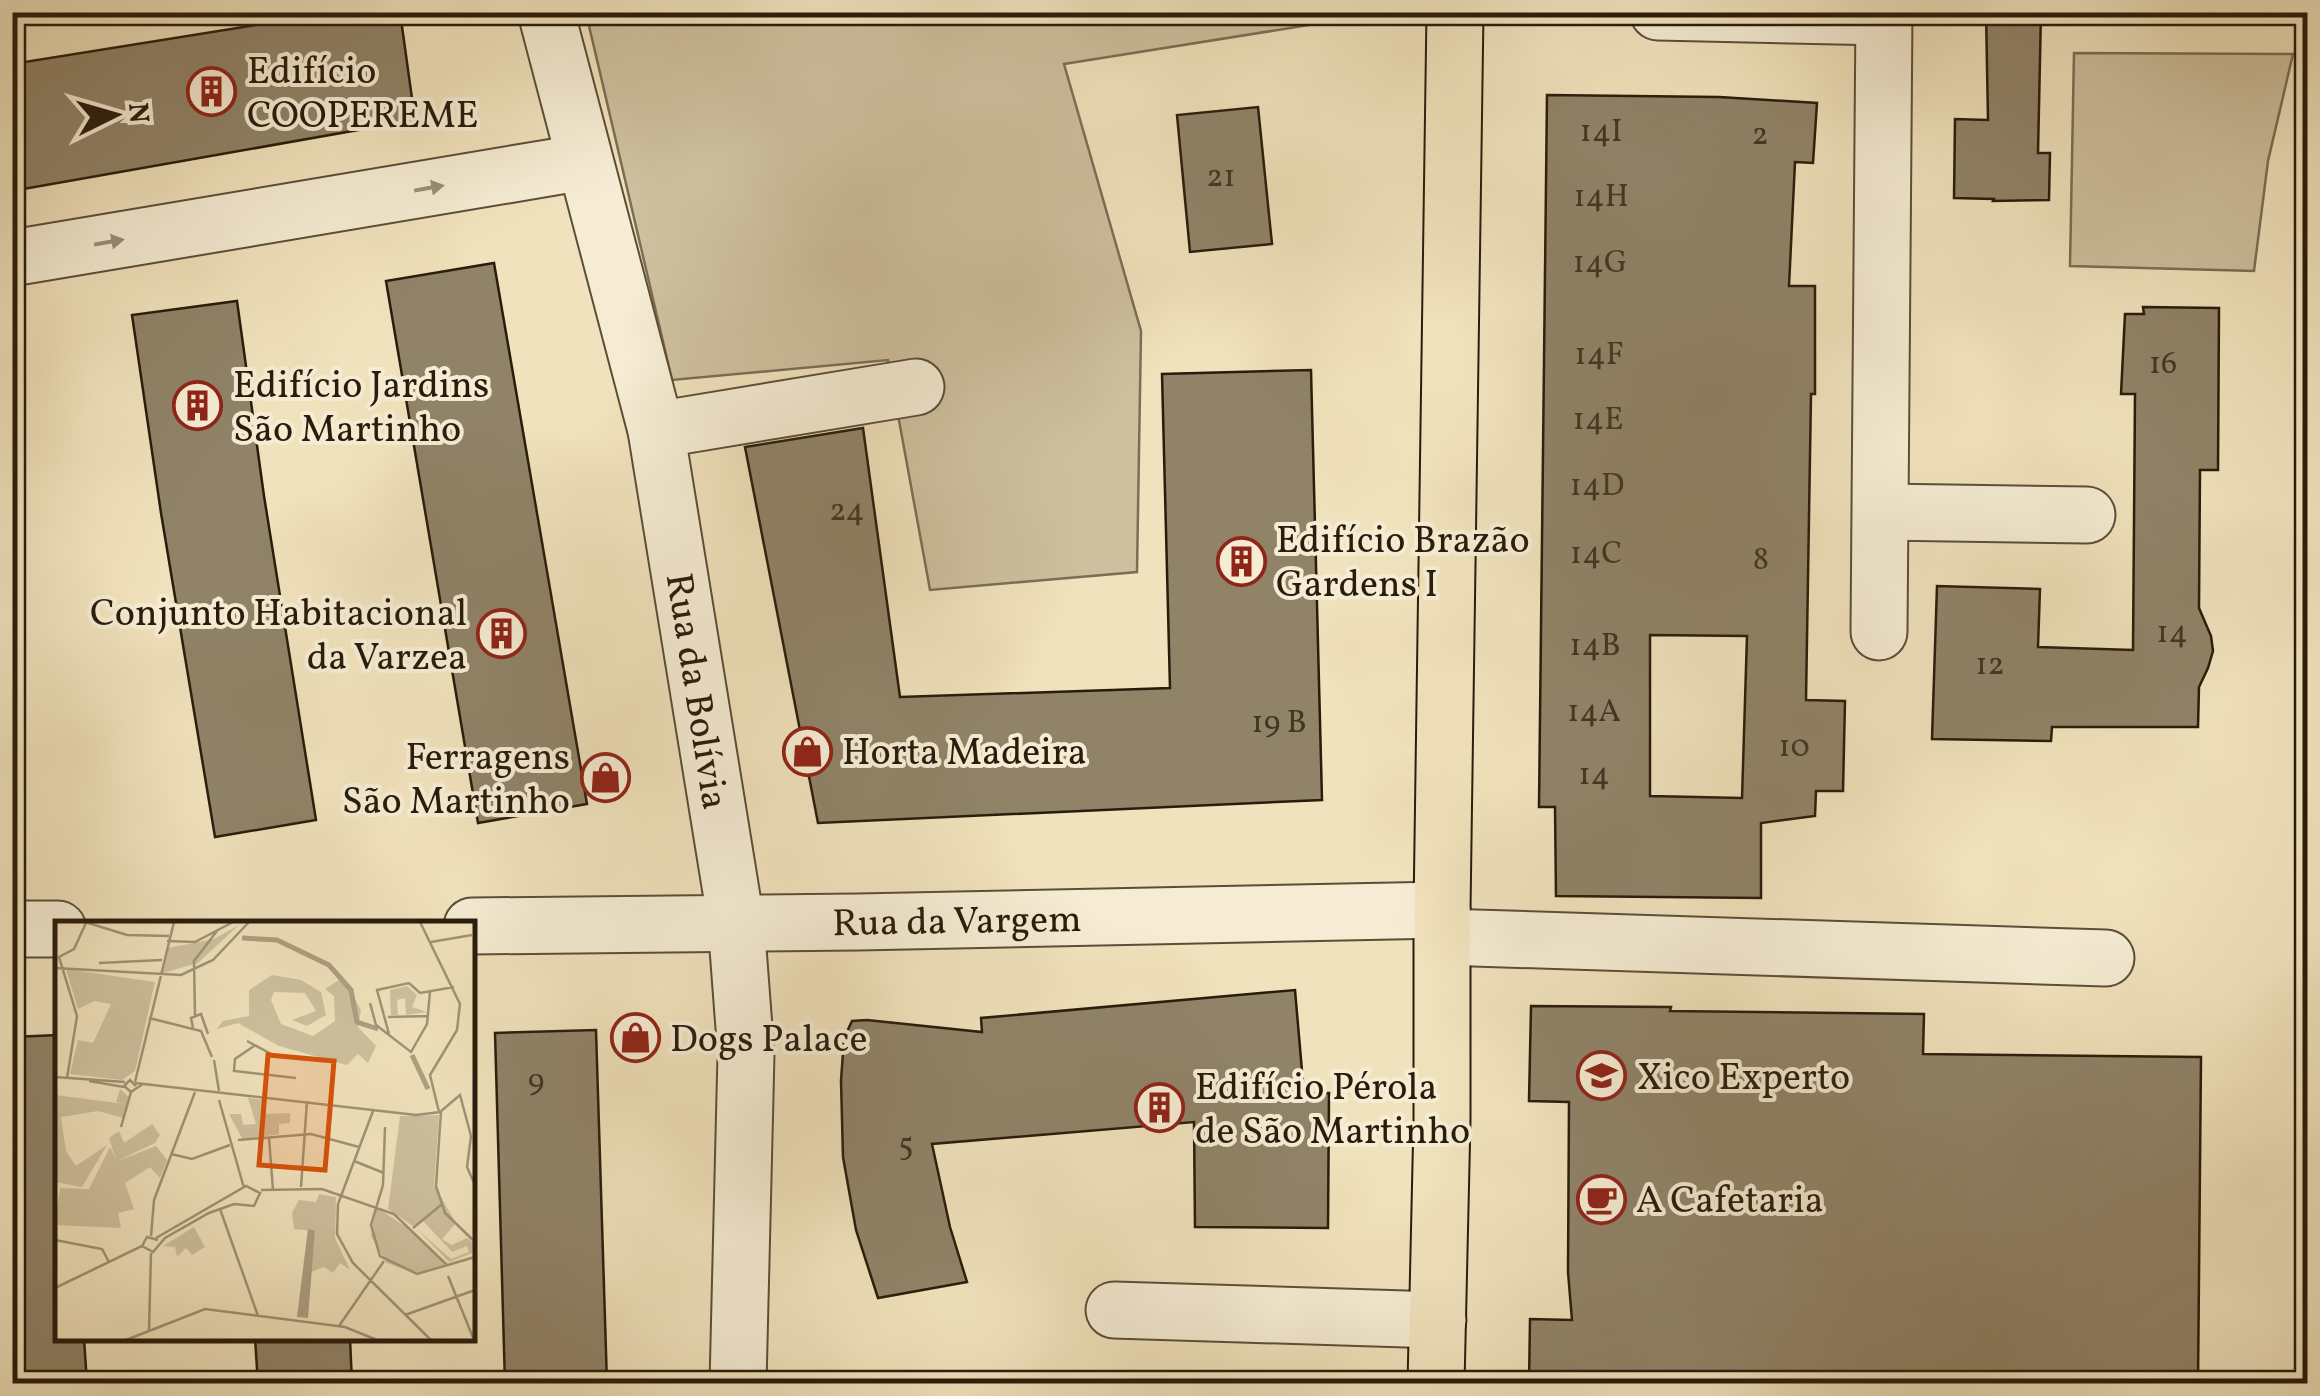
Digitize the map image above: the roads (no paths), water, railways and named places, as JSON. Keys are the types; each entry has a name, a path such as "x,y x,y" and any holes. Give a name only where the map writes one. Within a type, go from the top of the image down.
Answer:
{"main road":[{"path":"1436,1384 1455,12"}],"street":[{"name":"Rua da Bolívia","path":"546,12 656,430 736,922 746,1054 738,1384"},
{"path":"1658,12 1884,15 1878,632"},
{"path":"12,258 584,162"},
{"path":"656,430 916,387"},
{"path":"1881,512 2087,516"},
{"name":"Rua da Vargem","path":"475,926 736,922 1443,924 2106,958"},
{"path":"12,929 55,929"},
{"path":"1114,1310 1438,1320"}],"place":[{"name":"Edifício COOPEREME","path":"212,92"},
{"name":"Edifício Jardins São Martinho","path":"198,406"},
{"name":"Edifício Brazão Gardens I","path":"1241,561"},
{"name":"Conjunto Habitacional da Varzea","path":"502,634"},
{"name":"Horta Madeira","path":"807,751"},
{"name":"Ferragens São Martinho","path":"605,778"},
{"name":"Dogs Palace","path":"635,1038"},
{"name":"Xico Experto","path":"1602,1076"},
{"name":"Edifício Pérola de São Martinho","path":"1160,1108"},
{"name":"A Cafetaria","path":"1601,1199"}]}
